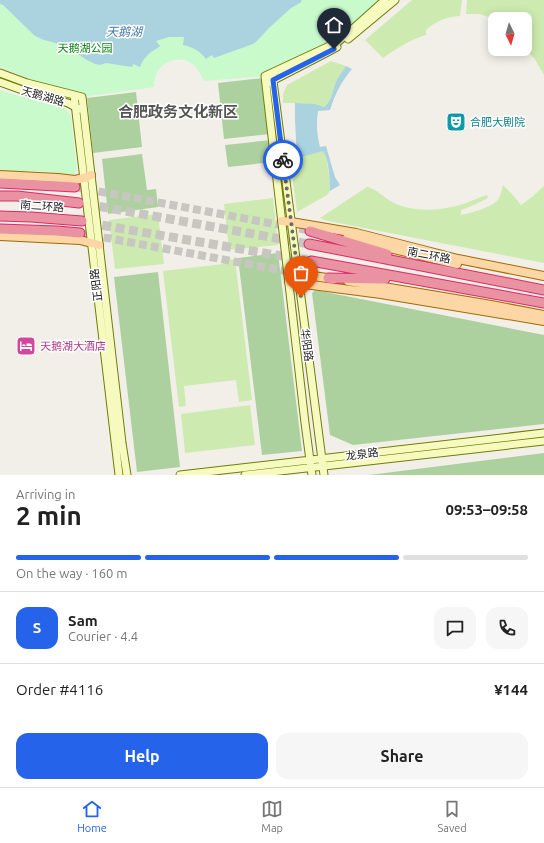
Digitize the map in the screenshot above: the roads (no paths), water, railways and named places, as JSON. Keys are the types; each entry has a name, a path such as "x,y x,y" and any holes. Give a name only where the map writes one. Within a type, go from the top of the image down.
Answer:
{"highway":[{"path":"0,183 71,187 16,196"},
{"name":"南二环路","path":"0,196 16,196 79,203"},
{"name":"南二环路","path":"0,216 82,221"},
{"path":"0,223 57,231"},
{"path":"0,229 80,233"},
{"path":"308,230 436,269"},
{"name":"南二环路","path":"309,244 544,290"},
{"path":"311,261 544,304"},
{"path":"328,278 413,280"}],"main road":[{"path":"0,175 75,180 87,177"},
{"path":"282,221 356,233 458,259 544,276"},
{"path":"308,230 450,263 544,280"},
{"path":"0,236 80,240 95,244"},
{"path":"313,276 544,315"},
{"path":"289,282 381,294 544,321"}],"street":[{"path":"270,76 338,42 385,0"},
{"path":"270,76 326,53 342,44 395,0"},
{"name":"天鹅湖路","path":"0,73 27,83 78,96"},
{"name":"华阳路","path":"270,76 266,84 312,471"},
{"name":"华阳路","path":"270,76 291,222 324,475"},
{"name":"天鹅湖路","path":"0,82 25,91 68,103 84,113"},
{"name":"正阳路","path":"78,96 76,107 87,177 95,244 119,475"},
{"name":"正阳路","path":"78,96 84,113 87,177"},
{"name":"正阳路","path":"95,244 127,475"},
{"name":"龙泉路","path":"245,475 312,471 322,462 544,433"},
{"name":"龙泉路","path":"180,475 310,460 322,462 544,441"}],"water":[{"name":"天鹅湖","path":"0,0 302,0 300,3 291,8 253,44 214,58 212,55 206,59 196,50 183,45 184,37 169,37 156,41 160,46 147,55 140,67 133,64 132,67 106,63 100,65 95,64 63,45 35,36 3,5 0,4"},
{"path":"346,66 352,69 339,88 330,110 318,111 317,116 317,129 320,147 326,146 335,177 340,185 330,191 328,165 323,151 297,158 295,103 315,104 324,107 329,101 335,83"}],"tunnel":[{"path":"75,187 307,230"},
{"path":"86,204 309,244"},
{"path":"89,223 311,261"},
{"path":"80,233 313,276"}],"place":[{"name":"合肥大剧院","path":"456,122"},
{"name":"天鹅湖大酒店","path":"26,346"}],"district":[{"name":"合肥政务文化新区","path":"178,112"}],"park label":[{"name":"天鹅湖公园","path":"85,48"}]}
